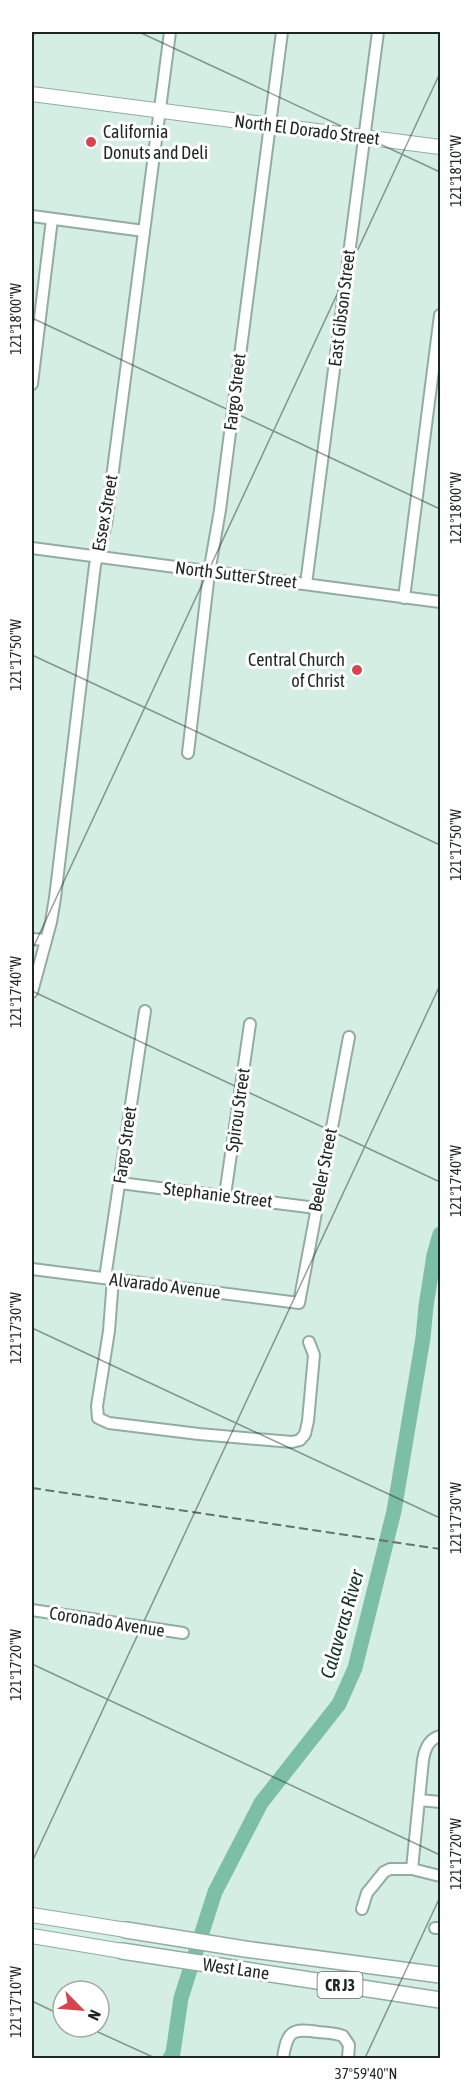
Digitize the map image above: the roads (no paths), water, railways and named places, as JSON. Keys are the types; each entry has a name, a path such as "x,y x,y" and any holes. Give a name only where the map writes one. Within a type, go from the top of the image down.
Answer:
{"main road":[{"name":"North El Dorado Street","path":"32,94 441,147"},
{"name":"West Lane","path":"32,1915 245,1949 441,1975"},
{"path":"32,1922 50,1918"},
{"name":"West Lane","path":"32,1936 122,1952 441,2000"}],"street":[{"name":"Essex Street","path":"32,992 55,898 97,557 106,524 170,32"},
{"name":"Fargo Street","path":"188,753 209,573 282,32"},
{"name":"East Gibson Street","path":"306,584 378,32"},
{"path":"32,216 144,231"},
{"path":"32,384 52,219"},
{"path":"404,597 441,315"},
{"name":"North Sutter Street","path":"32,549 441,602"},
{"path":"32,939 46,940"},
{"name":"Fargo Street","path":"145,1011 109,1278 109,1331 97,1406 98,1418 108,1423 200,1434 292,1442 300,1440 305,1434 308,1421 314,1355 309,1342"},
{"name":"Spirou Street","path":"225,1195 250,1024"},
{"name":"Beeler Street","path":"299,1303 349,1037"},
{"name":"Stephanie Street","path":"120,1183 316,1208"},
{"name":"Alvarado Avenue","path":"32,1269 299,1303"},
{"name":"Coronado Avenue","path":"32,1610 183,1634"},
{"path":"412,1869 425,1749 436,1738"},
{"path":"419,1800 441,1802"},
{"path":"362,1909 367,1893 384,1872 390,1869 412,1869 441,1876"},
{"path":"283,2058 288,2037 301,2029 343,2036 349,2045 348,2058"}],"waterway":[{"name":"Calaveras River","path":"170,2058 173,2053 181,1998 215,1892 261,1803 339,1704 355,1668 394,1511 423,1338 434,1255 440,1234"}],"railway":[{"path":"32,1488 440,1549"}],"place":[{"name":"California Donuts and Deli","path":"91,142"},
{"name":"Central Church of Christ","path":"357,670"}]}
